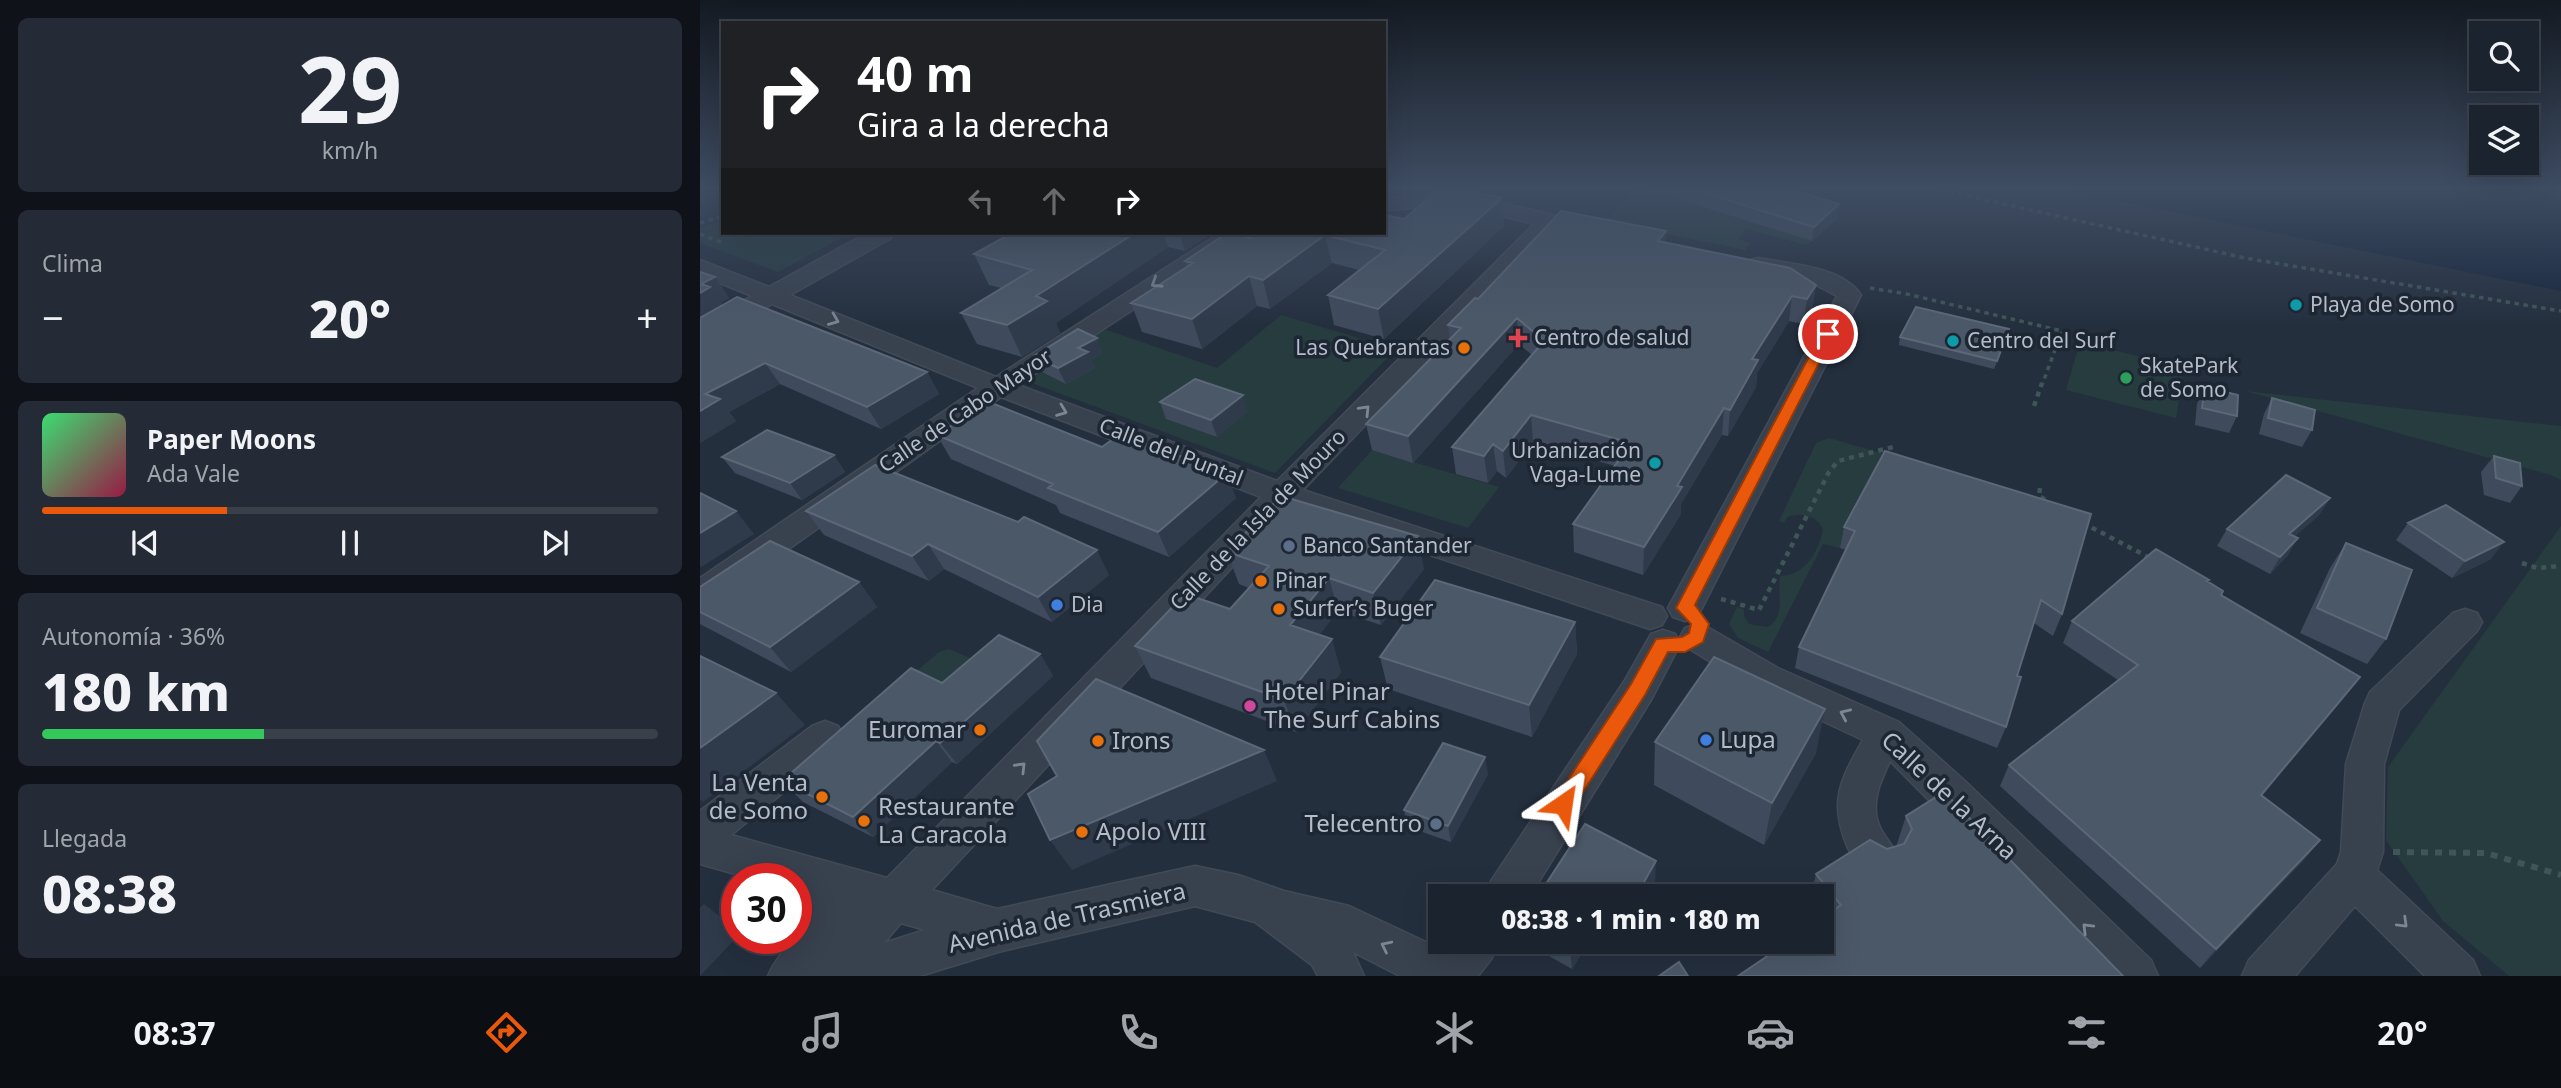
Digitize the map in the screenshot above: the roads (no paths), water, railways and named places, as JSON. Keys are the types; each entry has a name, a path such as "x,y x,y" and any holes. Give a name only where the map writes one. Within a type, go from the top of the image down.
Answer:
{"street":[{"name":"Calle de la Isla de Mouro","path":"821,976 1282,494 1537,234"},
{"path":"700,335 879,235"},
{"name":"Calle de Cabo Mayor","path":"700,595 998,387 1231,235"},
{"path":"1514,884 1638,690 1849,295 1845,289 1807,275 1738,261"},
{"name":"Calle del Puntal","path":"700,267 998,387 1282,494 1678,619"},
{"name":"Calle de la Arna","path":"1678,619 1765,678 1886,733 1952,794 2136,976"},
{"path":"2265,976 2358,864 2365,765 2383,703 2465,622"},
{"path":"1878,858 1867,844 1856,814 1856,793 1886,733"},
{"path":"700,835 825,737"},
{"path":"700,845 998,930"},
{"path":"940,851 936,882 945,915"},
{"path":"2358,864 2456,976"},
{"path":"791,976 811,957 832,923 836,885"},
{"name":"Avenida de Trasmiera","path":"848,976 998,930 1195,886 1238,895 1269,906 1328,949 1341,976"},
{"path":"1269,906 1349,928 1449,976 1466,954"}],"water":[{"path":"2278,234 2561,234 2561,291"}],"place":[{"name":"Playa de Somo","path":"2296,305"},
{"name":"Centro de salud","path":"1518,338"},
{"name":"Centro del Surf","path":"1953,341"},
{"name":"Las Quebrantas","path":"1464,348"},
{"name":"SkatePark de Somo","path":"2126,378"},
{"name":"Urbanización Vaga-Lume","path":"1655,463"},
{"name":"Banco Santander","path":"1289,546"},
{"name":"Pinar","path":"1261,581"},
{"name":"Dia","path":"1057,605"},
{"name":"Surfer’s Buger","path":"1279,609"},
{"name":"Hotel Pinar The Surf Cabins","path":"1250,706"},
{"name":"Euromar","path":"980,730"},
{"name":"Lupa","path":"1706,740"},
{"name":"Irons","path":"1098,741"},
{"name":"La Venta de Somo","path":"822,797"},
{"name":"Restaurante La Caracola","path":"864,821"},
{"name":"Telecentro","path":"1436,824"},
{"name":"Apolo VIII","path":"1082,832"}]}
